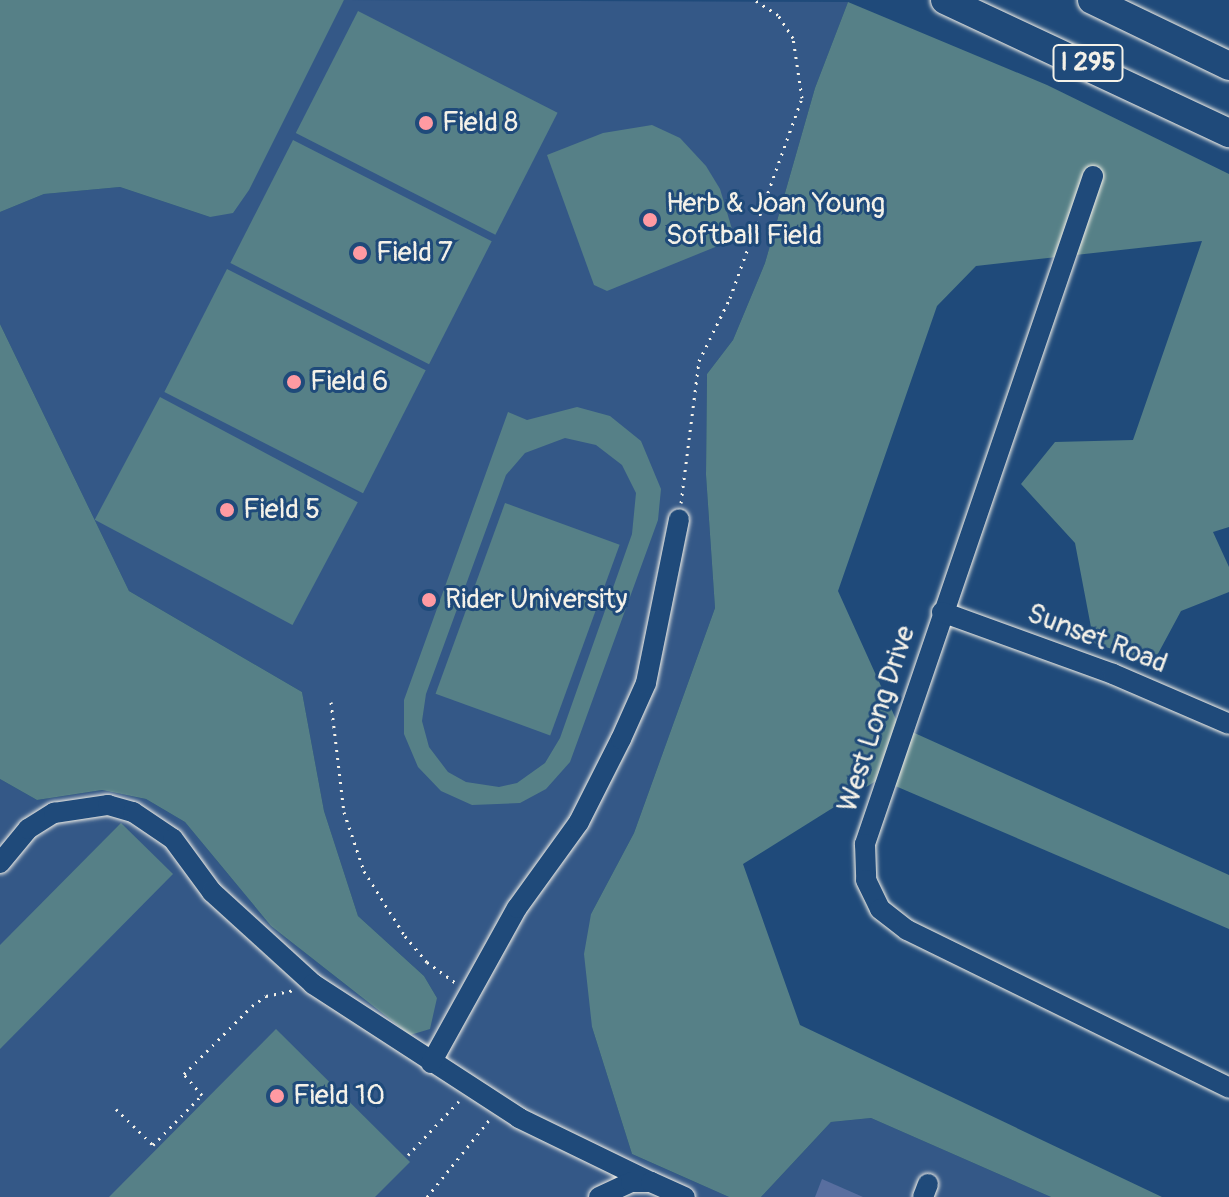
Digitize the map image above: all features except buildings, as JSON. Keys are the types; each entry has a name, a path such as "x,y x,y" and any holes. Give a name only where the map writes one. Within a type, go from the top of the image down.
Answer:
{"highway":[{"name":"I 295","path":"945,0 1229,133"},
{"name":"I 295","path":"1092,0 1229,66"}],"street":[{"name":"West Long Drive","path":"1093,176 865,844 872,895 907,930 1229,1088"},
{"path":"431,1063 517,908 579,822 621,739 646,683 679,519"},
{"name":"Sunset Road","path":"942,612 1113,674 1229,724"},
{"path":"0,863 28,829 54,813 108,805 133,812 173,839 212,892 271,952 431,1063 499,1106 576,1150 685,1197"},
{"path":"599,1197 618,1184 651,1182"}],"path":[{"path":"679,519 699,361 730,298 802,98 793,38 778,15 755,0"},
{"path":"331,702 344,812 364,871 382,906 427,962 470,994"},
{"path":"116,1109 153,1145 202,1095 184,1074 266,996 301,990"},
{"path":"408,1155 465,1095"},
{"path":"427,1197 499,1106"}],"shaded area":[{"name":"Rider University","path":"344,0 848,2 815,88 765,263 733,340 707,374 706,475 715,608 634,833 591,914 592,1027 632,1154 729,1197 0,1197 0,779 37,800 102,790 146,799 185,822 271,926 410,1035 437,998 424,976 358,916 324,811 302,692 129,591 0,324 0,212 44,194 120,187 210,217"},
{"path":"871,1118 1051,1197 761,1197 831,1122"}],"green space":[{"path":"0,0 344,0 249,190 233,213 210,217 120,187 44,194 0,212"},
{"path":"848,2 1047,85 1229,174 1229,527 1213,532 1229,567 1229,592 1181,611 1153,663 1094,643 1075,543 1021,484 1055,442 1133,440 1202,241 976,266 937,306 838,591 899,726 1229,875 1229,929 879,779 743,864 800,1025 1162,1197 1051,1197 871,1118 831,1122 761,1197 729,1197 632,1154 592,1027 584,954 591,914 634,833 715,608 706,475 707,374 733,340 765,263 815,88"},
{"name":"Field 8","path":"358,11 558,113 495,235 296,133"},
{"name":"Herb & Joan Young Softball Field","path":"652,125 680,138 706,166 720,189 735,239 607,291 594,285 547,155 603,133"},
{"name":"Field 7","path":"293,140 492,241 429,364 230,263"},
{"name":"Field 6","path":"227,269 426,370 363,493 164,392"},
{"path":"0,324 129,591 302,692 324,811 358,916 424,976 437,998 430,1029 410,1035 271,926 185,822 146,799 102,790 37,800 0,779"},
{"name":"Field 5","path":"160,397 358,502 293,625 95,520"},
{"path":"577,407 610,416 641,441 661,489 658,520 570,762 546,789 520,803 472,805 441,791 418,767 404,734 404,700 508,412 527,420","holes":["565,438 596,445 622,465 636,493 632,534 560,738 545,763 517,783 499,787 466,782 448,772 429,747 422,721 426,694 506,475 525,453"]},
{"path":"505,503 620,545 550,735 436,694"},
{"path":"121,823 173,874 0,1049 0,945"},
{"name":"Field 10","path":"276,1029 410,1162 375,1197 109,1197"}],"place":[{"name":"Field 8","path":"426,123"},
{"name":"Herb & Joan Young Softball Field","path":"650,220"},
{"name":"Field 7","path":"360,253"},
{"name":"Field 6","path":"294,382"},
{"name":"Field 5","path":"227,510"},
{"name":"Rider University","path":"429,600"},
{"name":"Field 10","path":"277,1096"}]}
